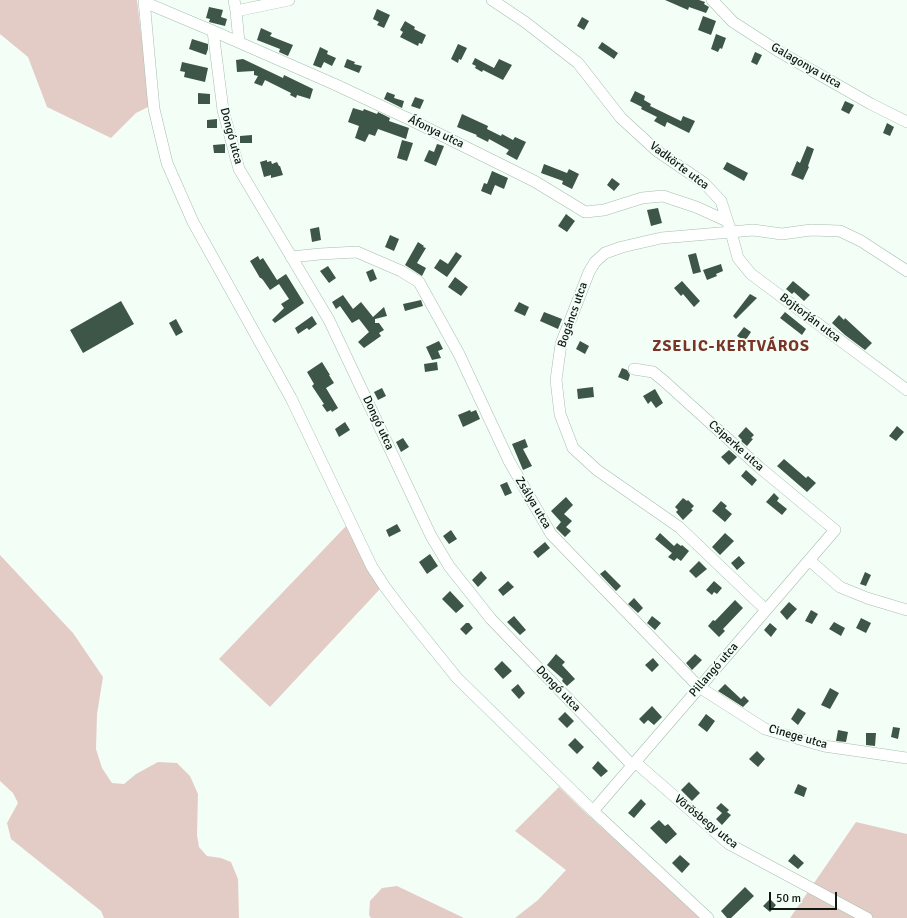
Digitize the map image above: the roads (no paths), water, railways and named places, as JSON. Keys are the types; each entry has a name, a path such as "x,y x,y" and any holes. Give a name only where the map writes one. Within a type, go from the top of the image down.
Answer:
{"street":[{"path":"239,42 235,5 289,0"},
{"name":"Vadkörte utca","path":"492,0 525,22 578,63 621,118 657,151 704,183 721,201 731,232"},
{"name":"Galagonya utca","path":"712,0 733,22 778,51 871,104 907,122"},
{"path":"144,1 154,109 167,163 193,222 292,398 372,567 403,611 457,678 593,811 708,918"},
{"name":"Áfonya utca","path":"144,1 334,84 476,151 534,181 585,212 604,210 642,198 663,196 696,207 727,221"},
{"name":"Dongó utca","path":"214,31 223,110 239,169 290,257 329,320 431,536 450,566 491,619 634,764"},
{"path":"731,232 754,230 782,234 811,230 840,232 861,241 907,271"},
{"name":"Bojtorján utca","path":"731,232 738,258 751,274 907,390"},
{"name":"Bogáncs utca","path":"731,232 653,240 622,247 605,253 595,262 588,272 561,344 556,380 560,414 573,448 597,470 679,527 766,610"},
{"name":"Zsálya utca","path":"290,257 357,252 400,271 419,282 459,354 509,462 551,534 699,688"},
{"name":"Csiperke utca","path":"634,369 654,372 664,380 759,467 835,530"},
{"name":"Pillangó utca","path":"593,811 835,530"},
{"path":"809,560 840,587 868,598 907,610"},
{"name":"Cinege utca","path":"699,688 765,729 824,746 907,758"},
{"name":"Vörösbegy utca","path":"634,764 729,844 867,918"}],"district":[{"name":"ZSELIC-KERTVÁROS","path":"731,347"}]}
